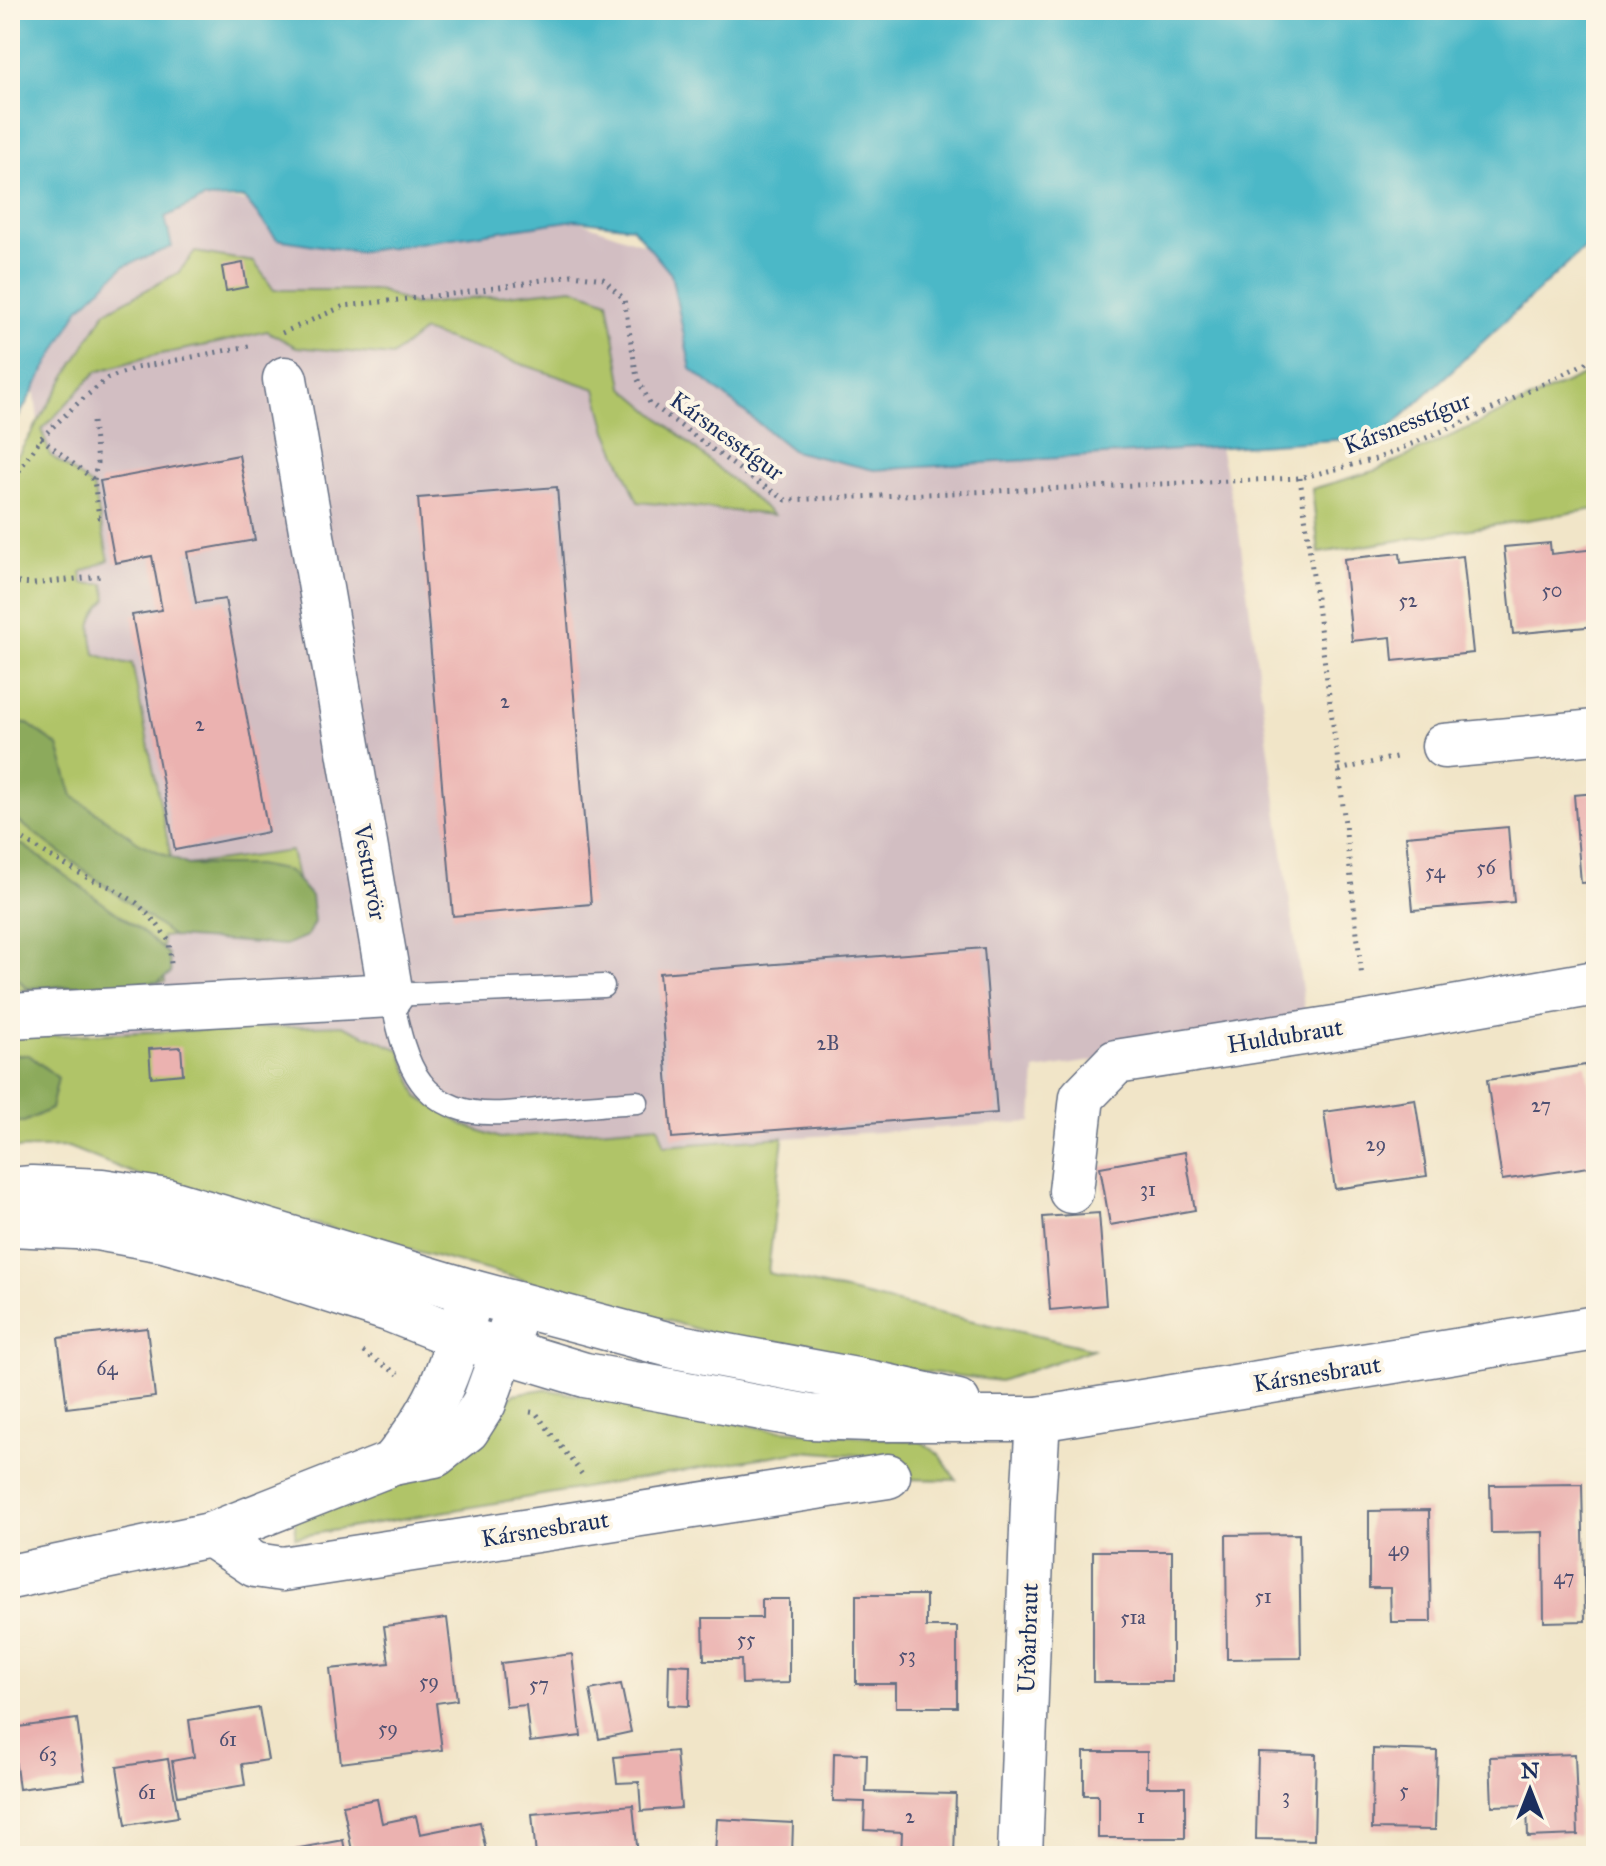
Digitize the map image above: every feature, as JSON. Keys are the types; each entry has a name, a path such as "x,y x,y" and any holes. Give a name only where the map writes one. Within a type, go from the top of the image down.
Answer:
{"street":[{"name":"Vesturvör","path":"285,379 391,995"},
{"path":"1444,746 1596,732"},
{"name":"Huldubraut","path":"1071,1191 1082,1097 1116,1062 1596,983"},
{"path":"12,1015 391,995"},
{"path":"10,1190 102,1191 167,1201 472,1292 438,1394 393,1463"},
{"path":"10,1224 97,1228 164,1240 388,1309 459,1337"},
{"name":"Kársnesbraut","path":"472,1292 674,1346 872,1383 1038,1419"},
{"path":"10,1577 210,1535 393,1463 435,1455 467,1430 484,1403 519,1304"},
{"name":"Kársnesbraut","path":"459,1337 585,1375 810,1417 1038,1419 1596,1328"},
{"name":"Urðarbraut","path":"1020,1856 1038,1419"},
{"name":"Kársnesbraut","path":"210,1535 255,1565 282,1569 888,1476"}],"lane":[{"path":"603,986 391,995 398,1028 420,1081 436,1097 455,1107 500,1113 637,1102"}],"path":[{"name":"Kársnesstígur","path":"280,334 344,306 470,292 572,275 603,279 624,299 637,378 650,403 751,478 786,500 1300,478 1376,459 1478,416 1596,358"},
{"path":"10,484 41,438 108,378 136,368 254,345 267,339"},
{"path":"93,422 97,463 94,480 99,517 106,517"},
{"path":"41,438 94,480"},
{"path":"1300,478 1339,770 1367,1023"},
{"path":"10,582 33,584 101,576"},
{"path":"1339,770 1444,746"},
{"path":"10,832 137,903 157,924 169,941 175,1008"},
{"path":"352,1345 405,1378 438,1394"},
{"path":"484,1403 536,1413 596,1492 600,1521"}],"shaded area":[{"path":"203,199 575,220 1220,447 1239,532 1307,1027 1035,1070 1032,1122 665,1146 658,1125 500,1138 464,1125 418,1096 400,1050 118,1083 34,388 79,309 124,266 165,217"}],"green space":[{"path":"195,252 254,262 274,290 379,290 414,305 573,288 608,301 623,387 773,515 638,502 607,431 596,389 423,331 392,356 296,347 267,331 151,356 96,372 42,430 50,455 93,487 109,560 81,572 83,584 104,584 107,599 93,618 95,654 125,664 132,663 173,867 291,851 307,922 162,937 165,982 10,991 10,468 105,312 178,273"},
{"path":"1596,369 1596,509 1319,553 1312,489 1377,470"},
{"path":"10,723 28,724 58,746 73,796 141,844 188,865 257,865 289,871 311,896 314,922 307,936 285,945 174,937 10,815"},
{"path":"10,844 23,845 143,932 168,954 171,973 158,982 26,988 10,970"},
{"path":"342,1025 400,1050 418,1097 464,1125 500,1138 658,1125 665,1146 783,1137 768,1273 1093,1349 1000,1381 782,1354 583,1296 148,1179 68,1147 10,1149 10,1037"},
{"path":"10,1055 29,1055 58,1078 51,1109 24,1122 10,1122"},
{"path":"544,1389 768,1429 920,1441 939,1454 956,1480 902,1479 870,1456 801,1451 295,1537 295,1518 467,1444 514,1394"}],"water":[{"path":"10,10 1596,10 1596,237 1380,437 874,470 793,451 691,369 671,274 632,227 575,220 358,252 277,239 244,198 203,199 165,217 172,247 124,266 79,309 10,432"}],"building":[{"path":"243,263 247,287 226,291 222,267"},
{"path":"239,455 255,540 187,552 196,603 225,599 268,832 175,850 132,615 162,610 152,556 115,563 100,481"},
{"path":"557,487 591,904 453,916 418,498"},
{"path":"1550,543 1551,554 1596,549 1596,626 1513,634 1504,547"},
{"path":"1400,553 1401,563 1463,556 1473,653 1393,661 1391,637 1352,641 1344,559"},
{"path":"1596,793 1596,882 1581,883 1574,795"},
{"path":"1508,827 1514,902 1413,910 1406,836"},
{"path":"984,948 997,1113 672,1138 659,973"},
{"path":"181,1047 183,1074 151,1077 149,1049"},
{"path":"1586,1065 1596,1131 1596,1166 1502,1180 1487,1080"},
{"path":"1415,1099 1427,1176 1335,1189 1324,1112"},
{"path":"1185,1152 1195,1210 1110,1225 1100,1167"},
{"path":"1099,1213 1106,1305 1050,1310 1043,1217"},
{"path":"147,1328 155,1397 67,1408 58,1338"},
{"path":"1582,1484 1585,1621 1544,1622 1543,1532 1491,1533 1490,1485"},
{"path":"1429,1510 1431,1622 1391,1622 1390,1588 1369,1588 1369,1511"},
{"path":"1299,1534 1301,1658 1227,1659 1226,1535"},
{"path":"1093,1551 1172,1551 1172,1682 1093,1682"},
{"path":"856,1595 926,1595 926,1627 957,1627 957,1707 896,1707 896,1684 856,1684"},
{"path":"762,1599 789,1599 789,1683 742,1684 741,1660 704,1660 703,1618 762,1618"},
{"path":"447,1618 457,1700 436,1703 442,1750 341,1763 330,1669 389,1663 384,1626"},
{"path":"572,1654 581,1736 530,1742 526,1705 506,1707 501,1663"},
{"path":"669,1664 690,1665 689,1706 668,1705"},
{"path":"621,1684 631,1732 599,1739 590,1690"},
{"path":"259,1708 268,1760 242,1764 245,1785 178,1796 172,1761 194,1757 189,1720"},
{"path":"77,1719 85,1780 19,1789 11,1728"},
{"path":"1373,1749 1437,1751 1435,1830 1372,1829"},
{"path":"676,1751 681,1808 641,1811 639,1782 617,1783 614,1757"},
{"path":"1084,1752 1147,1752 1147,1787 1185,1787 1185,1838 1098,1838 1098,1795 1084,1795"},
{"path":"1258,1752 1316,1754 1314,1840 1256,1839"},
{"path":"834,1753 867,1754 866,1792 956,1794 954,1856 901,1856 902,1832 864,1830 865,1802 833,1801"},
{"path":"1575,1754 1578,1835 1528,1837 1527,1805 1492,1806 1490,1757"},
{"path":"168,1759 178,1817 126,1825 117,1767"},
{"path":"377,1799 382,1823 416,1816 420,1834 480,1822 487,1856 353,1856 343,1805"},
{"path":"633,1805 638,1856 536,1856 532,1814"},
{"path":"717,1819 793,1823 792,1856 715,1856"},
{"path":"343,1840 346,1856 267,1856 267,1854"}]}
